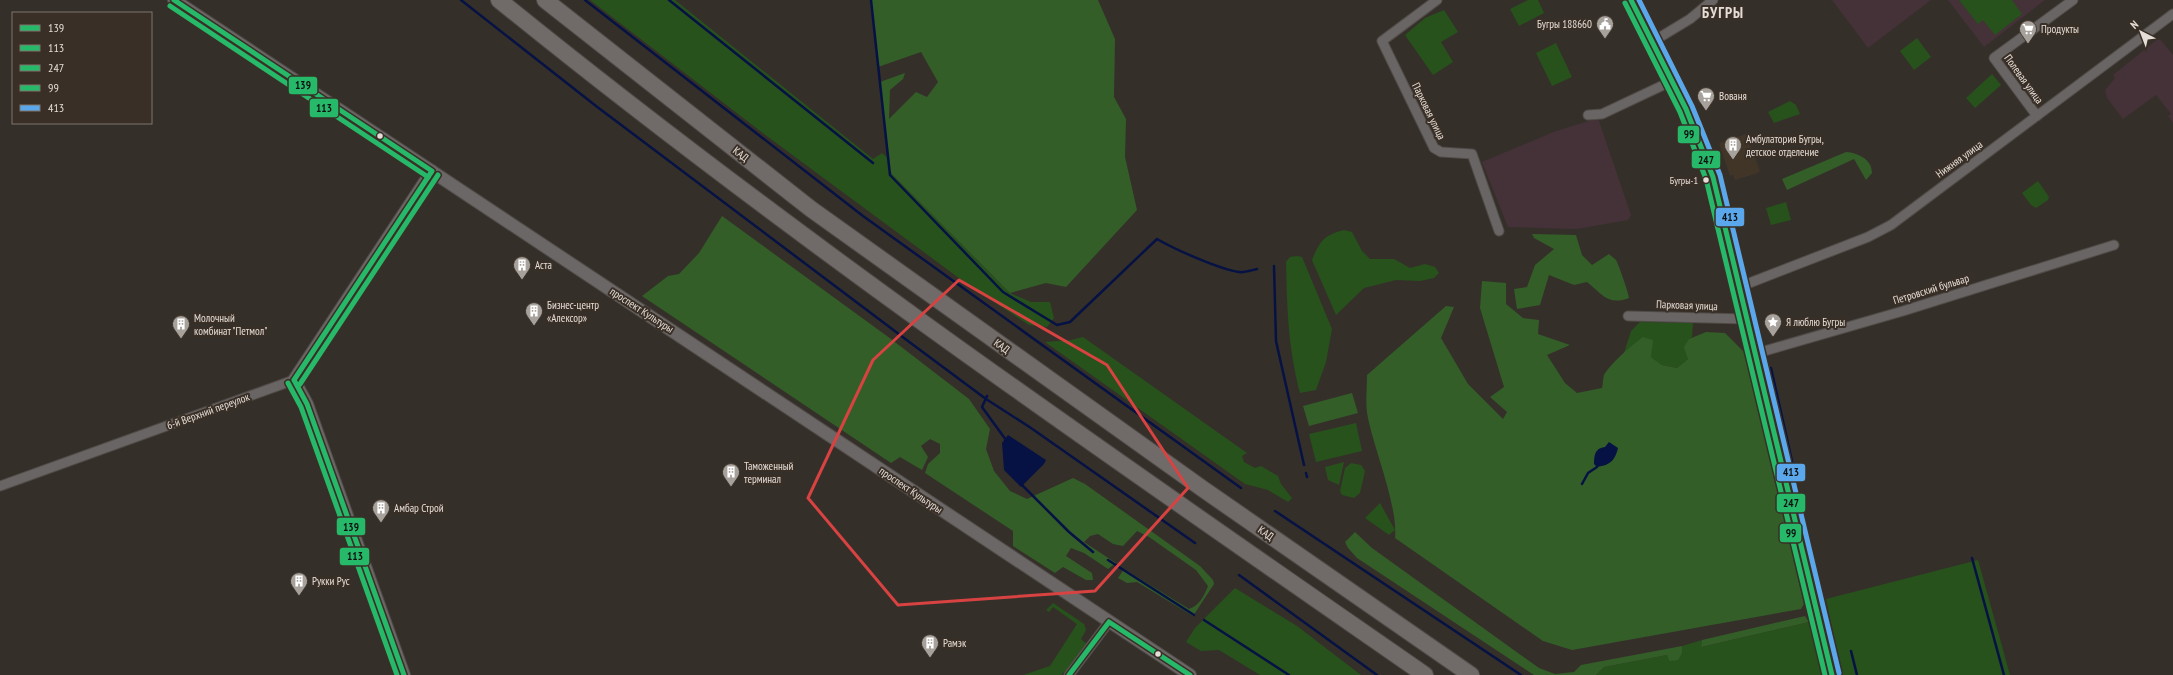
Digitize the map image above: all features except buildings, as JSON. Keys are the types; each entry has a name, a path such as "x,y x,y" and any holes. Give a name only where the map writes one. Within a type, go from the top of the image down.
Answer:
{"highway":[{"path":"499,0 558,48 870,285 1425,675"},
{"name":"КАД","path":"545,0 811,209 1203,489 1471,675"}],"street":[{"name":"проспект Культуры","path":"174,0 1190,675"},
{"name":"Парковая улица","path":"1437,0 1382,41 1434,148 1441,152 1472,154 1499,231"},
{"path":"1631,0 1672,82 1708,164 1832,675"},
{"path":"1652,42 1690,19 1713,0"},
{"name":"Полевая улица","path":"2036,116 2018,88 1994,58 2073,0"},
{"name":"Нижняя улица","path":"1738,287 1868,237 1891,225 2173,14"},
{"path":"1588,115 1602,114 1672,82"},
{"path":"404,675 307,404 294,380 432,171"},
{"name":"Петровский бульвар","path":"1754,354 1903,311 2114,245"},
{"name":"Парковая улица","path":"1628,316 1746,319"},
{"name":"6-й Верхний переулок","path":"0,486 294,380"},
{"path":"1069,675 1109,622"}],"highlighted area":[{"path":"959,280 1107,365 1188,488 1095,591 898,605 808,498 873,360"}],"shaded area":[{"path":"1832,0 1931,0 1868,48"},
{"path":"1948,0 2045,0 1984,47"},
{"path":"2159,38 2173,55 2173,123 2168,116 2171,114 2156,95 2123,119 2107,98 2105,90 2115,78 2113,75"},
{"path":"1598,118 1631,215 1628,220 1577,229 1508,227 1482,162 1556,131"},
{"path":"1746,134 1760,171 1735,180 1733,175 1730,176 1719,143"},
{"path":"1008,435 1046,460 1044,464 1021,487 1004,470 1002,443"},
{"path":"1609,442 1618,448 1614,459 1606,465 1597,467 1594,464 1596,452 1597,450 1605,447"}],"green space":[{"path":"590,0 675,0 873,159 882,153 889,159 890,172 1010,293 1031,302 1050,302 1054,318 1047,327 1029,325 967,284 768,137"},
{"path":"871,0 1098,0 1115,39 1114,97 1126,119 1125,157 1137,210 1066,287 1046,283 1010,293 890,172 880,82 905,73 903,79 890,90 889,119 916,92 927,97 938,82 921,52 878,67"},
{"path":"1528,0 1538,0 1544,13 1519,26 1510,9"},
{"path":"1959,0 2012,0 2022,14 1995,35 1983,20 1978,24"},
{"path":"1444,10 1458,32 1441,42 1453,62 1433,75 1405,35 1425,18"},
{"path":"1917,38 1931,57 1914,70 1900,51"},
{"path":"1556,43 1572,77 1552,86 1536,53"},
{"path":"1992,74 2001,85 1975,108 1966,98"},
{"path":"1790,101 1796,105 1800,114 1774,123 1768,112"},
{"path":"1846,152 1860,155 1870,164 1872,173 1866,180 1854,159 1787,190 1782,179"},
{"path":"2038,181 2049,197 2048,200 2036,208 2031,205 2022,193"},
{"path":"1786,202 1791,220 1771,225 1766,208"},
{"path":"722,216 891,339 969,399 990,429 986,449 994,471 1010,491 1027,499 1073,478 1085,484 1200,566 1213,580 1214,584 1193,616 1137,582 1127,583 1118,578 1124,569 1189,609 1196,606 1201,600 1208,586 1196,570 1149,537 1137,531 1123,546 1113,544 1098,534 1090,536 1084,542 1116,563 1108,569 1084,553 1071,548 1066,556 1092,573 1093,580 1086,580 1063,567 1055,573 1013,546 1013,531 925,473 928,464 940,453 940,444 930,439 921,446 928,457 922,470 900,457 891,463 642,296 668,276 679,274 699,253"},
{"path":"1344,230 1352,232 1362,251 1370,259 1394,259 1410,268 1425,264 1435,267 1439,273 1434,278 1420,281 1396,280 1364,288 1336,315 1312,260 1320,243 1332,234"},
{"path":"1532,234 1576,235 1582,255 1592,265 1609,254 1617,262 1629,298 1616,301 1610,300 1587,282 1574,285 1549,275 1540,305 1517,309 1514,289 1527,287 1535,265 1554,249 1534,238"},
{"path":"1290,257 1302,257 1332,329 1326,362 1316,390 1300,393 1291,343 1286,262"},
{"path":"1482,281 1506,283 1506,304 1523,318 1539,320 1538,334 1570,345 1547,355 1565,383 1577,393 1602,388 1604,375 1611,365 1643,337 1653,340 1651,357 1662,365 1677,368 1688,359 1684,347 1689,339 1706,332 1725,333 1747,355 1804,604 1801,609 1572,650 1543,641 1395,538 1395,525 1390,495 1371,432 1367,413 1367,375 1446,306 1454,307 1441,338 1468,384 1503,419 1507,412 1490,397 1504,387 1480,308"},
{"path":"1640,322 1693,323 1692,337 1689,339 1688,359 1677,368 1662,365 1651,357 1623,356 1631,331"},
{"path":"1083,337 1247,453 1242,456 1244,462 1255,468 1261,466 1278,476 1281,484 1292,498 1288,502 1268,490 1245,484 1045,342 1071,340"},
{"path":"1352,393 1358,413 1309,426 1303,406"},
{"path":"1356,423 1362,451 1316,462 1309,434"},
{"path":"1344,462 1339,485 1328,480 1325,467"},
{"path":"1351,463 1361,465 1365,471 1360,493 1354,498 1342,495 1340,491 1345,468"},
{"path":"1380,503 1395,530 1389,535 1365,518"},
{"path":"1355,532 1372,548 1539,668 1555,674 1574,672 1581,665 1682,646 1682,653 1678,660 1669,661 1667,655 1604,667 1596,675 1534,675 1357,558 1345,542"},
{"path":"1978,560 2010,675 1842,675 1826,599"},
{"path":"1235,588 1297,626 1361,675 1260,675 1219,650 1201,651 1186,642 1195,628"},
{"path":"1053,603 1084,624 1086,630 1081,639 1087,644 1071,666 1061,675 1023,675 1050,666 1077,624 1053,607 1049,612 1046,610"},
{"path":"1805,616 1809,622 1701,647 1702,640"},
{"path":"1809,622 1822,675 1596,675 1604,667 1667,655 1669,661 1682,653 1682,646 1702,640 1701,647"}],"waterway":[{"path":"461,0 596,106 986,399 1031,428 1195,543"},
{"path":"585,0 863,216 1241,488"},
{"path":"669,0 873,163"},
{"path":"871,0 890,175 1003,292 1057,325 1070,322 1157,239 1174,248 1220,267 1241,272 1257,269"},
{"path":"1274,266 1276,341 1304,465"},
{"path":"1771,368 1794,470"},
{"path":"987,396 982,407 1006,440"},
{"path":"1582,484 1588,473 1597,467"},
{"path":"1306,473 1307,477"},
{"path":"1021,484 1069,532 1093,552"},
{"path":"1275,511 1521,675"},
{"path":"1972,558 2004,675"},
{"path":"1108,560 1194,615"},
{"path":"1239,575 1377,675"},
{"path":"1204,620 1289,675"},
{"path":"1851,651 1857,675"}],"transit line":[{"name":"139","path":"174,0 432,171"},
{"name":"247","path":"1631,0 1686,109 1713,177 1832,675"},
{"name":"413","path":"1639,0 1692,106 1720,175 1839,673"},
{"name":"99","path":"1625,3 1680,112 1706,179 1825,675"},
{"name":"113","path":"170,6 428,177"},
{"name":"139","path":"294,380 432,171"},
{"name":"113","path":"300,384 438,175"},
{"name":"139","path":"294,380 307,404 404,675"},
{"name":"113","path":"288,383 301,407 397,675"},
{"name":"139","path":"1109,622 1190,675"},
{"name":"139","path":"1069,675 1109,622"}],"place":[{"name":"Бугры 188660","path":"1605,39"},
{"name":"Продукты","path":"2028,44"},
{"name":"Вованя","path":"1706,111"},
{"name":"Амбулатория Бугры, детское отделение","path":"1733,160"},
{"name":"Бугры-1","path":"1706,180"},
{"name":"Аста","path":"522,280"},
{"name":"Бизнес-центр «Алексор»","path":"534,326"},
{"name":"Я люблю Бугры","path":"1773,337"},
{"name":"Молочный комбинат \"Петмол\"","path":"181,339"},
{"name":"Таможенный терминал","path":"731,487"},
{"name":"Амбар Строй","path":"381,523"},
{"name":"Рукки Рус","path":"299,596"},
{"name":"Рамэк","path":"930,658"}],"district":[{"name":"БУГРЫ","path":"1723,13"}]}
